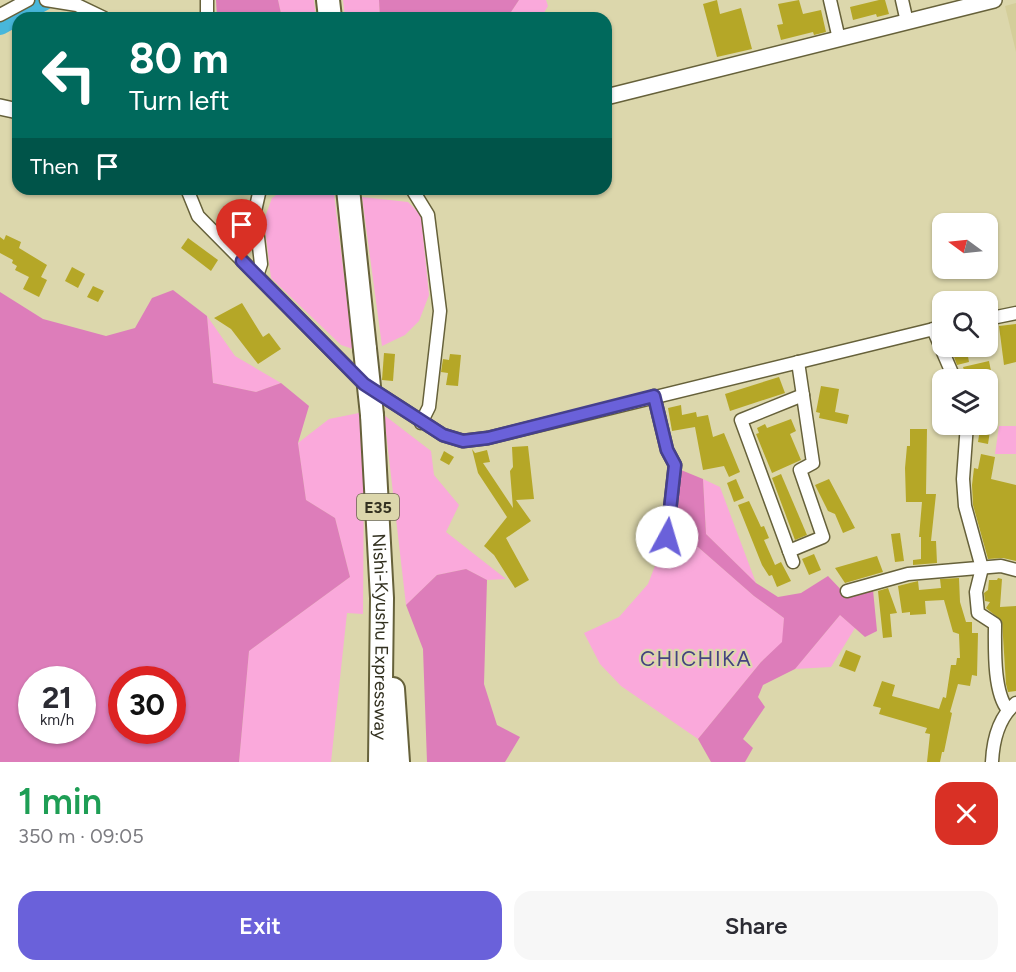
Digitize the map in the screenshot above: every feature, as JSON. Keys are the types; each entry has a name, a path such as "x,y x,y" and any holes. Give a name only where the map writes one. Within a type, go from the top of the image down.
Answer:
{"highway":[{"name":"Nishi-Kyushu Expressway","path":"348,196 372,415 382,598 397,723 385,761"}],"street":[{"path":"0,15 28,0"},
{"path":"831,0 838,39"},
{"path":"902,0 907,22"},
{"path":"612,96 907,22 968,3 994,0"},
{"path":"47,1 77,5 92,12"},
{"path":"189,195 198,216 364,384 421,423 443,435 463,441 488,438 932,329"},
{"path":"257,276 261,264 255,211 259,195"},
{"path":"416,195 428,215 440,311 429,406 421,423"},
{"path":"998,317 1016,313"},
{"path":"798,362 803,395 813,463 800,470 823,537 791,556 741,420 803,395"},
{"path":"654,396 667,450 675,465 667,537"},
{"path":"966,435 963,479 965,506 982,568 976,592 978,613 995,624 995,657 1002,703 1012,707 997,732 992,762"},
{"path":"847,591 908,574 1001,566 1016,570"}],"shaded area":[{"path":"216,0 278,0 281,12 217,12"},
{"path":"278,0 314,0 315,12 281,12"},
{"path":"343,0 379,0 380,12 344,12"},
{"path":"379,0 519,0 511,12 380,12"},
{"path":"519,0 546,0 548,6 544,12 511,12"},
{"path":"1016,3 1016,52 1005,6"},
{"path":"276,195 334,195 353,349 341,345 271,278 264,220 272,198"},
{"path":"362,197 408,202 421,215 429,295 419,321 405,335 382,346"},
{"path":"173,290 207,316 213,383 256,392 281,383 309,406 298,443 306,500 335,518 350,577 249,651 239,762 0,762 0,292 43,319 106,336 135,328 152,298"},
{"path":"207,316 235,356 281,383 256,392 213,383"},
{"path":"359,413 364,458 363,614 347,613 331,762 239,762 249,651 350,577 335,518 306,500 298,443 329,419"},
{"path":"384,415 431,451 434,475 459,505 446,532 506,579 487,580 466,569 437,575 406,605"},
{"path":"999,426 1016,426 1016,454 995,454"},
{"path":"681,470 703,479 706,534 756,583 778,597 801,593 828,576 846,595 873,590 877,631 865,637 840,615 795,669 763,685 758,697 765,707 743,739 753,748 745,762 711,762 698,739 761,662 782,642 784,618 754,596 698,547 674,549"},
{"path":"703,479 720,487 756,583 706,534"},
{"path":"698,547 754,596 784,618 783,642 761,662 698,739 621,686 600,664 584,633 619,617 648,584 661,550"},
{"path":"466,569 487,580 484,684 497,725 520,737 505,762 427,762 423,649 406,605 437,575"},
{"path":"840,615 855,628 831,667 795,669"}],"building":[{"path":"717,0 720,14 741,8 752,49 717,57 703,4"},
{"path":"799,0 803,14 821,10 826,32 814,35 813,32 781,40 777,25 783,24 778,4"},
{"path":"885,0 889,14 877,17 876,14 853,20 850,7"},
{"path":"6,235 21,242 19,248 47,265 41,277 47,280 39,297 23,289 29,277 15,270 17,266 12,263 13,260 0,253 0,237 4,240"},
{"path":"188,238 218,260 211,271 181,248"},
{"path":"72,267 85,274 78,288 65,281"},
{"path":"93,286 104,291 98,302 87,297"},
{"path":"242,303 263,337 269,333 281,349 258,364 231,329 214,318"},
{"path":"1016,324 1016,362 1004,365 999,326"},
{"path":"384,353 395,354 393,381 382,380"},
{"path":"450,354 461,355 458,386 446,385 448,373 441,372 443,359 449,360"},
{"path":"954,357 968,357 969,362 957,365"},
{"path":"989,361 991,369 964,369 963,367"},
{"path":"779,377 785,393 730,411 725,394"},
{"path":"821,386 839,389 835,412 849,415 847,424 819,418 820,413 816,412"},
{"path":"681,405 682,415 696,412 697,417 708,415 713,437 724,433 740,472 729,477 724,466 703,470 695,427 672,431 668,408"},
{"path":"791,419 796,431 790,434 801,460 772,473 756,434 759,433 757,428 765,424 767,428"},
{"path":"910,429 927,429 926,494 936,494 931,541 936,541 937,563 913,565 913,560 921,559 921,537 919,537 922,502 906,502 905,468 907,446 910,446"},
{"path":"979,435 989,435 988,444 978,442"},
{"path":"528,446 534,499 516,500 531,521 506,538 529,580 515,588 494,555 484,546 507,517 478,473 472,449 475,453 487,450 490,462 483,463 513,508 510,471 513,467 512,447"},
{"path":"444,451 454,457 449,465 440,460"},
{"path":"981,454 995,457 991,479 1016,485 1016,561 1003,558 988,559 973,505 974,468 978,469"},
{"path":"781,474 807,535 795,540 772,478"},
{"path":"736,479 744,498 734,502 727,483"},
{"path":"829,479 855,528 843,533 835,514 828,511 815,485"},
{"path":"749,501 761,527 764,526 769,538 764,540 775,565 781,562 791,581 777,587 772,575 769,576 762,565 738,505"},
{"path":"900,533 904,561 895,562 891,534"},
{"path":"814,554 821,570 809,575 802,559"},
{"path":"877,556 883,572 845,583 835,568"},
{"path":"959,578 960,602 966,622 972,622 972,633 978,633 977,676 972,675 970,686 958,684 950,712 952,713 944,752 942,752 940,762 927,762 930,734 925,733 927,728 879,714 881,708 873,706 882,681 895,685 892,696 939,709 943,697 946,698 951,665 956,665 957,658 960,658 959,634 953,632 944,600 925,601 926,614 902,613 898,586 918,581 919,590 941,588 940,579"},
{"path":"1002,579 1000,607 1016,606 1016,691 1008,692 1002,621 986,608 990,602 985,601 984,593 988,590 989,580"},
{"path":"888,588 897,613 890,614 892,637 883,638 878,591"},
{"path":"846,650 861,656 855,672 839,666"}],"waterway":[{"path":"22,12 43,0"},
{"path":"0,24 12,17"}],"district":[{"name":"CHICHIKA","path":"696,658"}],"route":[{"path":"242,261 364,384 421,423 443,435 463,441 488,438 654,396 667,450 675,465 667,537"}]}
